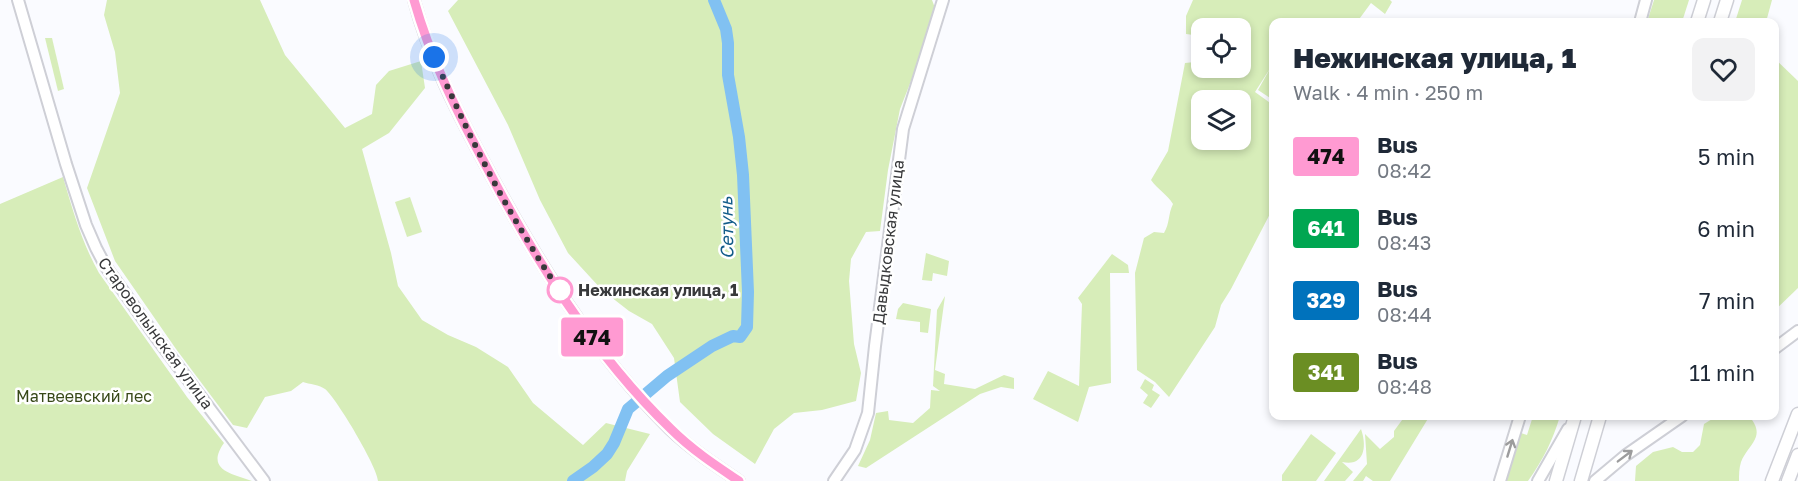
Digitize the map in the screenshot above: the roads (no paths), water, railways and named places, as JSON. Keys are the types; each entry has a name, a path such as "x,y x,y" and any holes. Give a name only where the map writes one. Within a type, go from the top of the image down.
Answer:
{"main road":[{"path":"1698,18 1704,0"},
{"path":"1721,18 1727,0"},
{"path":"1772,481 1798,414"},
{"path":"1556,481 1574,420"},
{"path":"1581,481 1599,420"},
{"path":"1788,481 1798,455"}],"street":[{"name":"Староволынская улица","path":"18,0 66,164 96,248 106,267 156,337 264,481"},
{"path":"414,0 426,38 456,108 502,197 542,264 599,347 627,383 692,448 739,481"},
{"name":"Давыдковская улица","path":"834,481 855,450 868,413 903,129 943,0"},
{"path":"1641,18 1646,0"},
{"path":"1779,345 1798,332"},
{"path":"1500,481 1519,420"},
{"path":"1538,481 1573,420"},
{"path":"1595,481 1626,455 1676,420"}],"waterway":[{"name":"Сетунь","path":"573,481 607,454 628,409 667,376 712,346 733,336 740,337 747,327 748,292 743,175 728,75 726,29 714,0"}],"place":[{"name":"Нежинская улица, 1","path":"560,290"}],"park label":[{"name":"Матвеевский лес","path":"84,396"}]}
